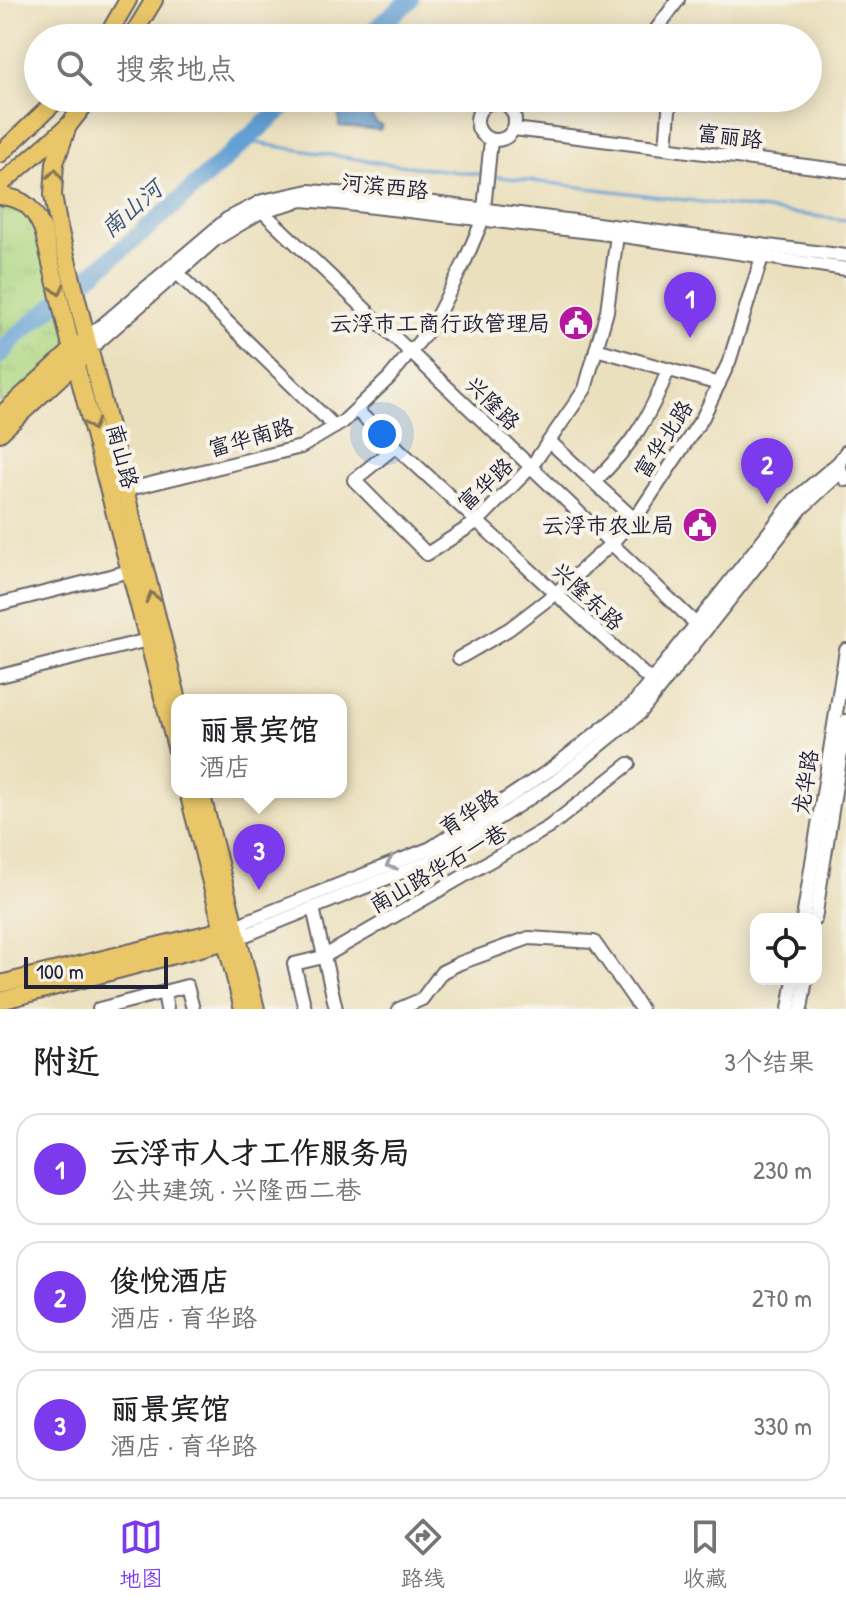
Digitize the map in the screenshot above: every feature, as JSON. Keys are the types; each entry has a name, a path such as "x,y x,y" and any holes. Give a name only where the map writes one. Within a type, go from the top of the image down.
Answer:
{"main road":[{"path":"114,24 128,0"},
{"path":"139,24 154,0"},
{"path":"0,154 44,112"},
{"path":"0,185 68,126 79,112"},
{"name":"南山路","path":"68,126 55,163 50,227 130,571 171,728"},
{"name":"南山路","path":"0,196 23,202 50,227"},
{"name":"南山路","path":"81,350 125,490 176,694"},
{"name":"河滨西路","path":"0,416 81,350"},
{"name":"河滨西路","path":"0,433 81,350"},
{"path":"190,798 231,934 243,1009"},
{"path":"202,798 222,899 196,944 218,951 238,965 256,1009"},
{"name":"育华路","path":"9,1002 231,934"},
{"name":"育华路","path":"0,984 196,944"}],"street":[{"path":"660,24 678,0"},
{"path":"479,112 479,131 491,145 507,138 514,129 516,121 513,112"},
{"path":"666,148 669,112"},
{"name":"富丽路","path":"514,129 846,171"},
{"name":"富华南路","path":"125,490 301,447 343,422 356,410 389,378 432,326 465,261 484,209 491,145"},
{"name":"河滨西路","path":"81,350 227,219 262,201 309,191 379,196 846,256"},
{"name":"河滨西路","path":"81,350 216,239 262,211 302,200 484,209 617,235 846,269"},
{"name":"兴隆路","path":"262,211 696,624"},
{"name":"富华路","path":"396,446 354,480 427,554 478,521 531,467 585,389 607,311 617,235"},
{"name":"富华北路","path":"459,658 509,629 556,593 611,544 633,518 703,417 729,362 762,257"},
{"path":"177,273 335,427"},
{"path":"596,349 719,384"},
{"path":"594,482 640,430 657,400 668,370"},
{"name":"兴隆东路","path":"356,410 651,681"},
{"path":"549,441 633,518"},
{"name":"育华路","path":"231,934 431,848 550,770 633,704 795,499 843,466"},
{"name":"育华路","path":"262,922 313,908 435,859 556,781 640,713 801,509 843,466"},
{"path":"0,604 130,571"},
{"path":"0,676 148,640"},
{"name":"龙华路","path":"804,913 846,650"},
{"name":"龙华路","path":"816,913 846,721"},
{"name":"南山路华石一巷","path":"305,1009 294,964 323,957 549,827 629,764"},
{"path":"222,899 262,922 238,965"},
{"path":"313,908 336,1009"},
{"path":"399,1009 422,999 442,972 529,938 594,942 641,1009"},
{"path":"789,1009 793,985"},
{"path":"801,1009 805,985"},
{"path":"99,1009 187,986 193,1009"},
{"path":"164,992 167,1009"}],"green space":[{"path":"0,196 35,212 72,350 0,416"}],"water":[{"path":"336,112 373,112 372,117 382,126 380,130 339,126"}],"waterway":[{"name":"南山河","path":"382,24 410,0"},
{"name":"南山河","path":"0,355 13,339 141,233 278,112"},
{"path":"243,141 382,163 485,175"},
{"path":"492,176 846,220"}],"place":[{"name":"云浮市工商行政管理局","path":"576,323"},
{"name":"云浮市人才工作服务局","path":"690,338"},
{"name":"俊悦酒店","path":"767,504"},
{"name":"云浮市农业局","path":"700,525"},
{"name":"丽景宾馆","path":"259,890"}]}
